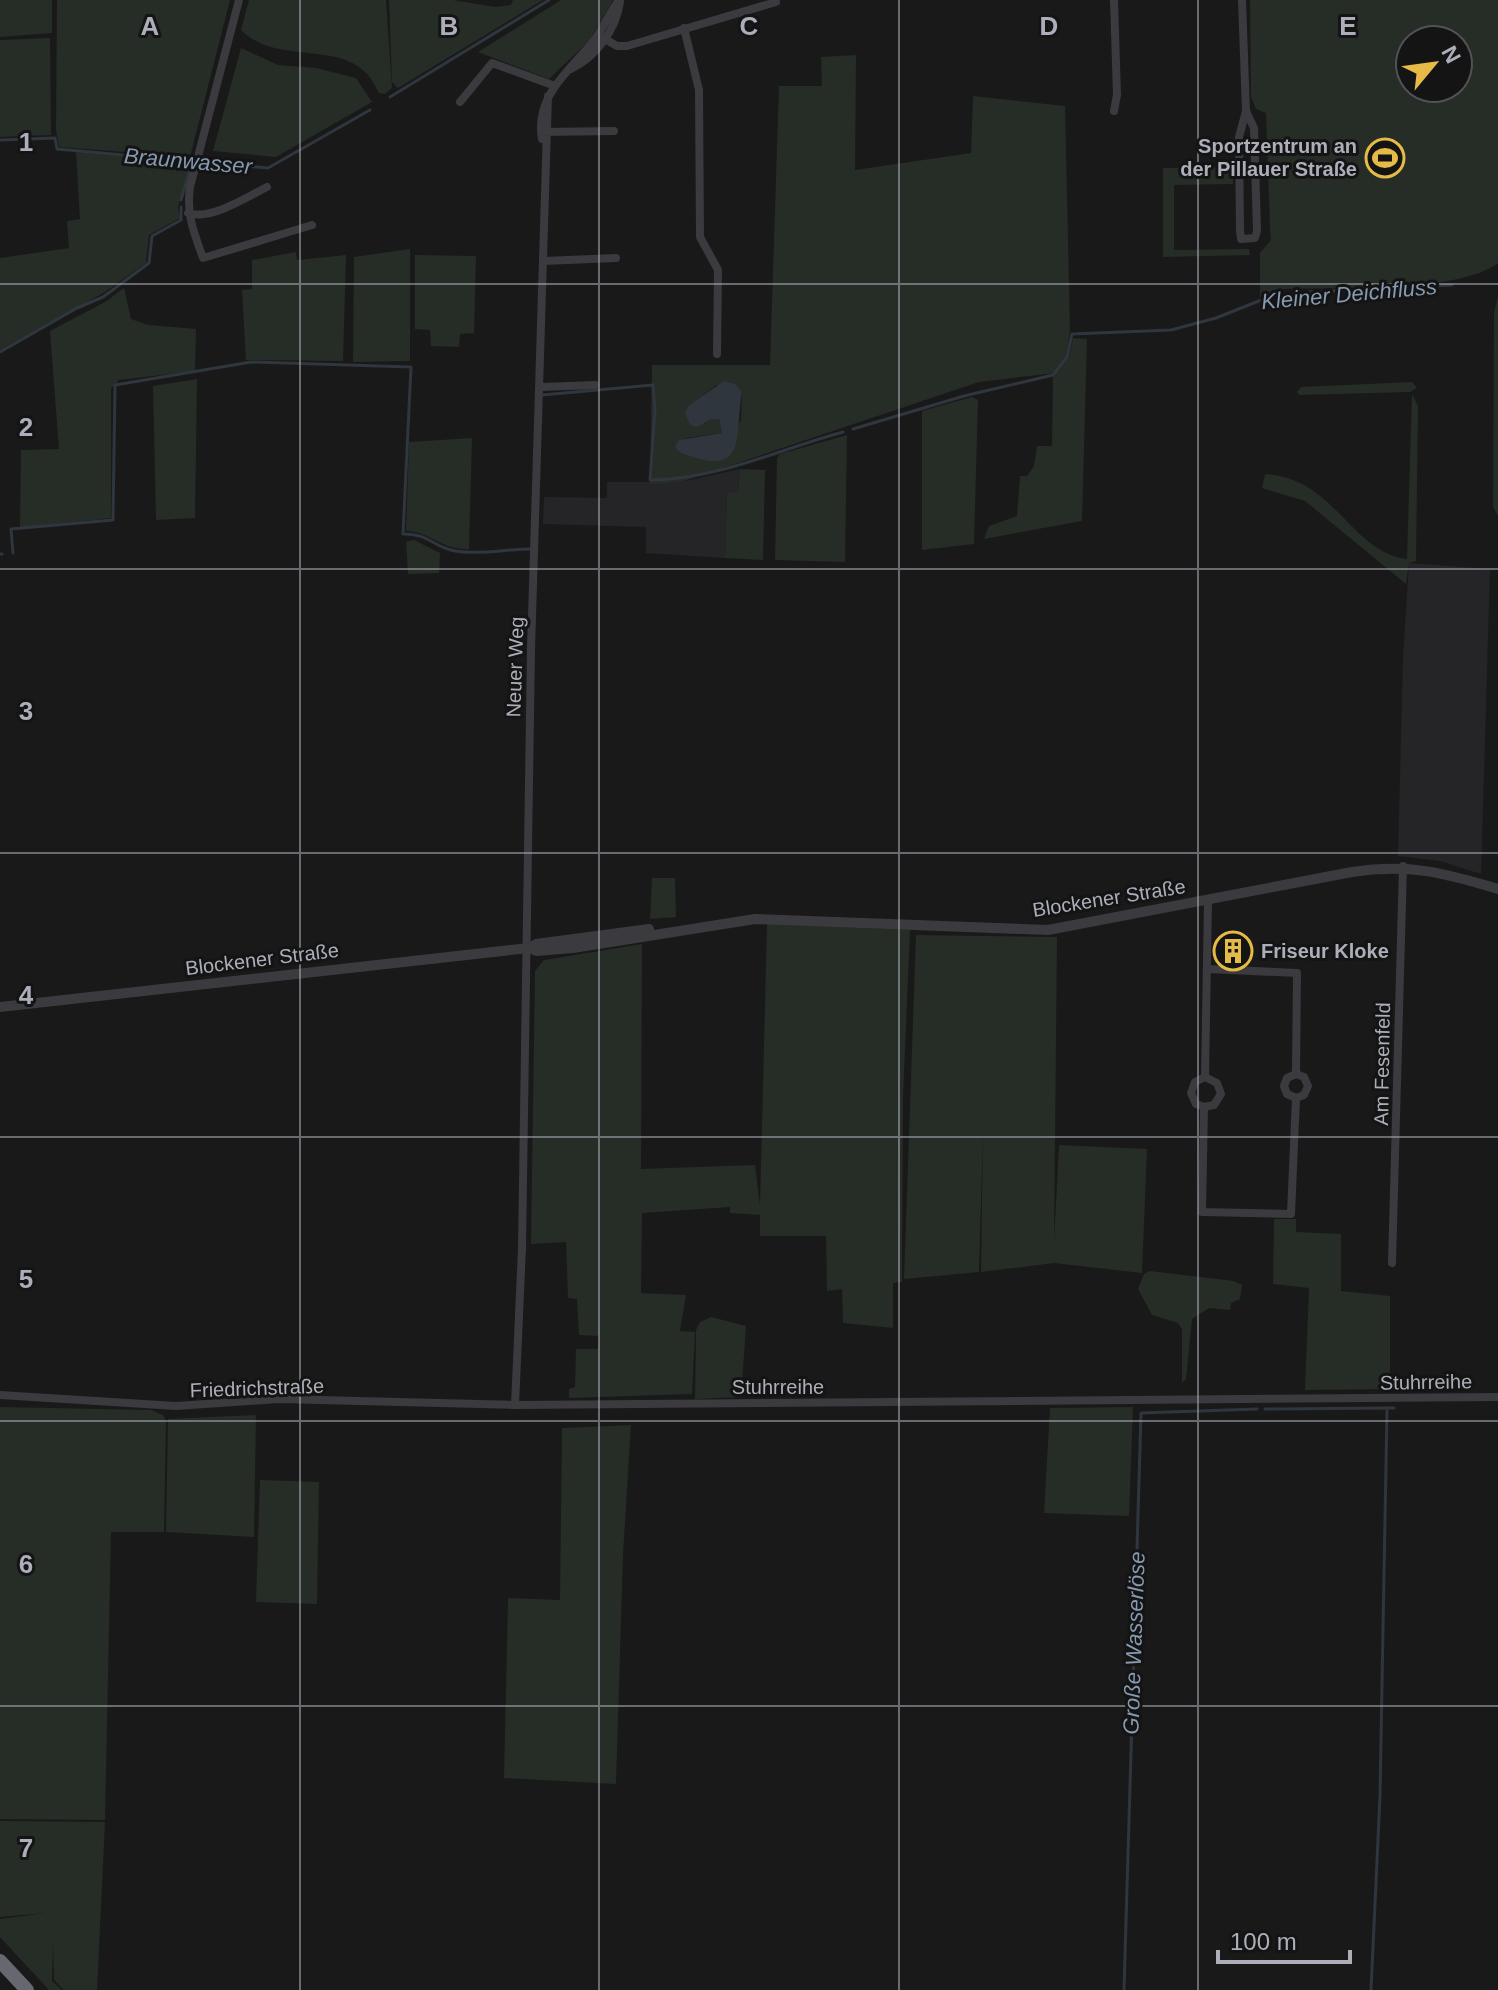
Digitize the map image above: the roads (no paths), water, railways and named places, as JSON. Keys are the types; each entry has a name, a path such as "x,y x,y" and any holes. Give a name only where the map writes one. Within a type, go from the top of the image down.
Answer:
{"highway":[{"path":"0,1961 27,1990"}],"street":[{"path":"239,0 188,213 203,258 312,225"},
{"name":"Neuer Weg","path":"529,948 528,805 546,155 540,117 555,86 570,69 582,64 615,21 619,0"},
{"path":"1114,0 1117,95 1114,111"},
{"path":"1242,0 1246,111 1239,137 1240,231 1241,239 1249,240 1255,238 1257,231 1254,128 1246,111"},
{"path":"601,37 617,46 627,46 776,2"},
{"path":"684,28 699,90 700,237 718,270 717,354"},
{"path":"460,102 492,63 555,86"},
{"path":"544,132 614,131"},
{"path":"188,213 195,215 216,210 267,187"},
{"path":"543,261 616,258"},
{"path":"540,393 595,385"},
{"name":"Blockener Straße","path":"0,1007 529,948 537,951 573,948 719,923 773,919 1048,930 1352,872 1403,866 1453,875 1498,889"},
{"name":"Am Fesenfeld","path":"1392,1263 1403,866"},
{"path":"1205,1077 1208,901"},
{"path":"515,1405 529,948"},
{"path":"1208,969 1297,973 1296,1074"},
{"path":"1296,1074 1304,1077 1308,1086 1304,1095 1296,1098 1287,1094 1284,1086 1287,1078 1296,1074"},
{"path":"1205,1077 1215,1081 1221,1094 1214,1105 1204,1107 1196,1104 1191,1093 1195,1082 1205,1077"},
{"path":"1204,1107 1202,1212 1291,1214 1296,1098"},
{"name":"Friedrichstraße","path":"0,1395 176,1406 279,1399 515,1405"},
{"name":"Stuhrreihe","path":"515,1405 1498,1397"}],"waterway":[{"name":"Braunwasser","path":"390,97 549,0"},
{"name":"Braunwasser","path":"0,140 55,138 57,149 268,168 370,110"},
{"path":"181,200 192,161"},
{"path":"0,352 77,308 103,297 149,263 152,236 181,220 181,207"},
{"name":"Kleiner Deichfluss","path":"853,429 964,396 1053,375 1067,357 1072,334 1171,330 1216,318 1264,299 1309,292 1452,285"},
{"name":"Kleiner Deichfluss","path":"13,553 11,529 113,520 115,385 251,362 411,367 403,534 420,536 455,551 531,549"},
{"name":"Kleiner Deichfluss","path":"542,395 653,385 655,410 650,480 699,475 843,432"},
{"path":"1371,1990 1380,1796 1387,1408"},
{"name":"Große Wasserlöse","path":"1265,1409 1394,1408"},
{"name":"Große Wasserlöse","path":"1124,1990 1141,1413 1257,1409"}],"place":[{"name":"Sportzentrum an der Pillauer Straße","path":"1385,158"},
{"name":"Friseur Kloke","path":"1233,951"}]}
